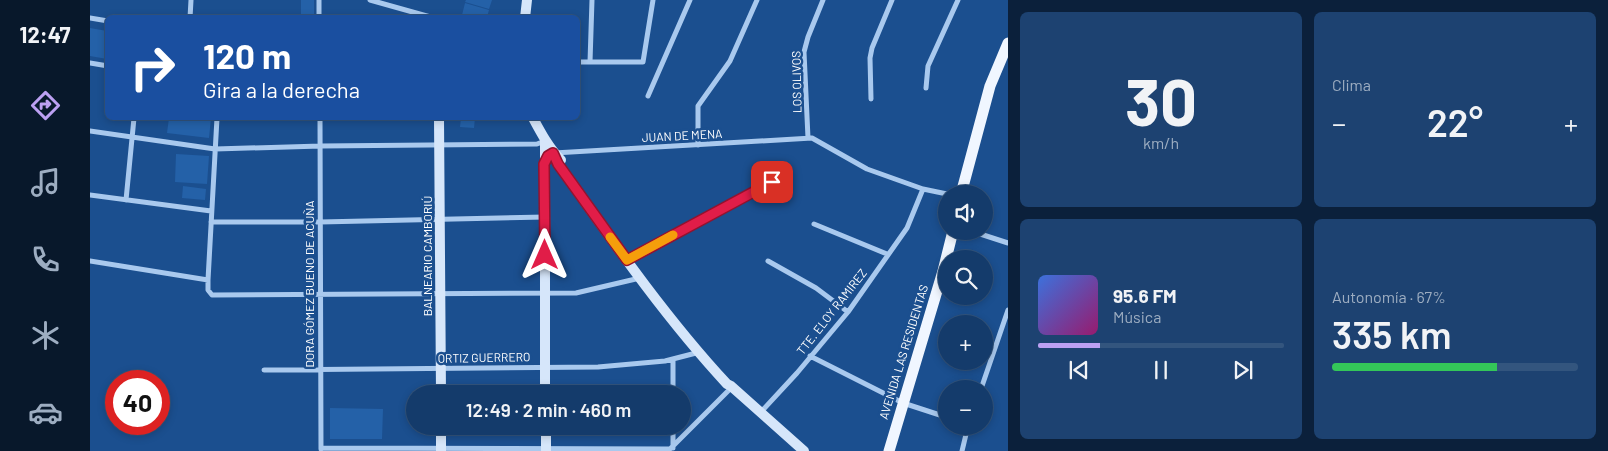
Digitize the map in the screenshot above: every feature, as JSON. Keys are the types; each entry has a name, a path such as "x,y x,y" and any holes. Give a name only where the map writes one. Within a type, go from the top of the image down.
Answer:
{"main road":[{"path":"963,185 990,86 1008,43"},
{"name":"AVENIDA LAS RESIDENTAS","path":"889,451 951,240"}],"street":[{"path":"190,15 191,0"},
{"path":"319,0 319,15"},
{"path":"370,0 423,15"},
{"path":"525,15 527,0"},
{"path":"590,62 592,0"},
{"path":"580,62 644,62 654,0"},
{"path":"648,96 690,0"},
{"path":"698,145 698,106 730,60 757,0"},
{"name":"LOS OLIVOS","path":"810,138 804,52 823,0"},
{"path":"871,99 870,58 872,48 892,0"},
{"path":"926,88 928,66 958,0"},
{"path":"90,18 105,20"},
{"path":"90,63 105,66"},
{"path":"126,200 134,120"},
{"path":"217,120 208,280 209,292 214,296 320,293 587,292 640,278"},
{"name":"DORA GÓMEZ BUENO DE ACUÑA","path":"320,120 321,450"},
{"name":"BALNEARIO CAMBORIÚ","path":"439,120 441,385"},
{"path":"534,120 545,142 555,154 558,164 700,351"},
{"path":"90,131 215,149 440,144 537,144 545,142"},
{"path":"810,138 867,169 923,189 938,192"},
{"name":"JUAN DE MENA","path":"555,154 810,138"},
{"path":"545,142 545,385"},
{"path":"544,164 548,156 555,154"},
{"path":"629,259 772,182"},
{"name":"TTE. ELOY RAMIREZ","path":"760,413 848,312 912,218 923,189"},
{"path":"90,195 211,211"},
{"path":"211,222 320,222 545,217"},
{"path":"814,224 887,254"},
{"path":"993,238 1008,243"},
{"path":"629,259 640,278 700,351 730,381 732,386 802,450"},
{"path":"768,261 816,288 848,312"},
{"path":"90,262 208,280"},
{"path":"984,380 1008,310"},
{"name":"ORTIZ GUERRERO","path":"264,370 598,367 672,359 700,351"},
{"path":"810,356 903,403 938,414"},
{"path":"672,359 673,385"},
{"path":"321,450 670,450 732,386"},
{"path":"441,435 441,450"},
{"path":"546,435 546,450"},
{"path":"673,435 673,449"},
{"path":"962,451 966,435"}],"shaded area":[{"path":"301,0 314,0 314,15 301,15"},
{"path":"466,0 492,0 489,9 465,2"},
{"path":"465,3 489,10 488,15 462,15"},
{"path":"90,28 105,31 105,59 90,56"},
{"path":"169,120 211,120 209,138 167,133"},
{"path":"461,120 475,120 474,128 460,127"},
{"path":"176,154 209,156 207,184 175,182"},
{"path":"183,186 206,189 205,200 182,198"},
{"path":"330,408 383,409 382,439 330,439"}],"slow traffic":[{"path":"610,237 627,260 673,235"}],"route":[{"path":"545,255 544,164 548,156 553,153 558,164 627,260 772,182"}]}
